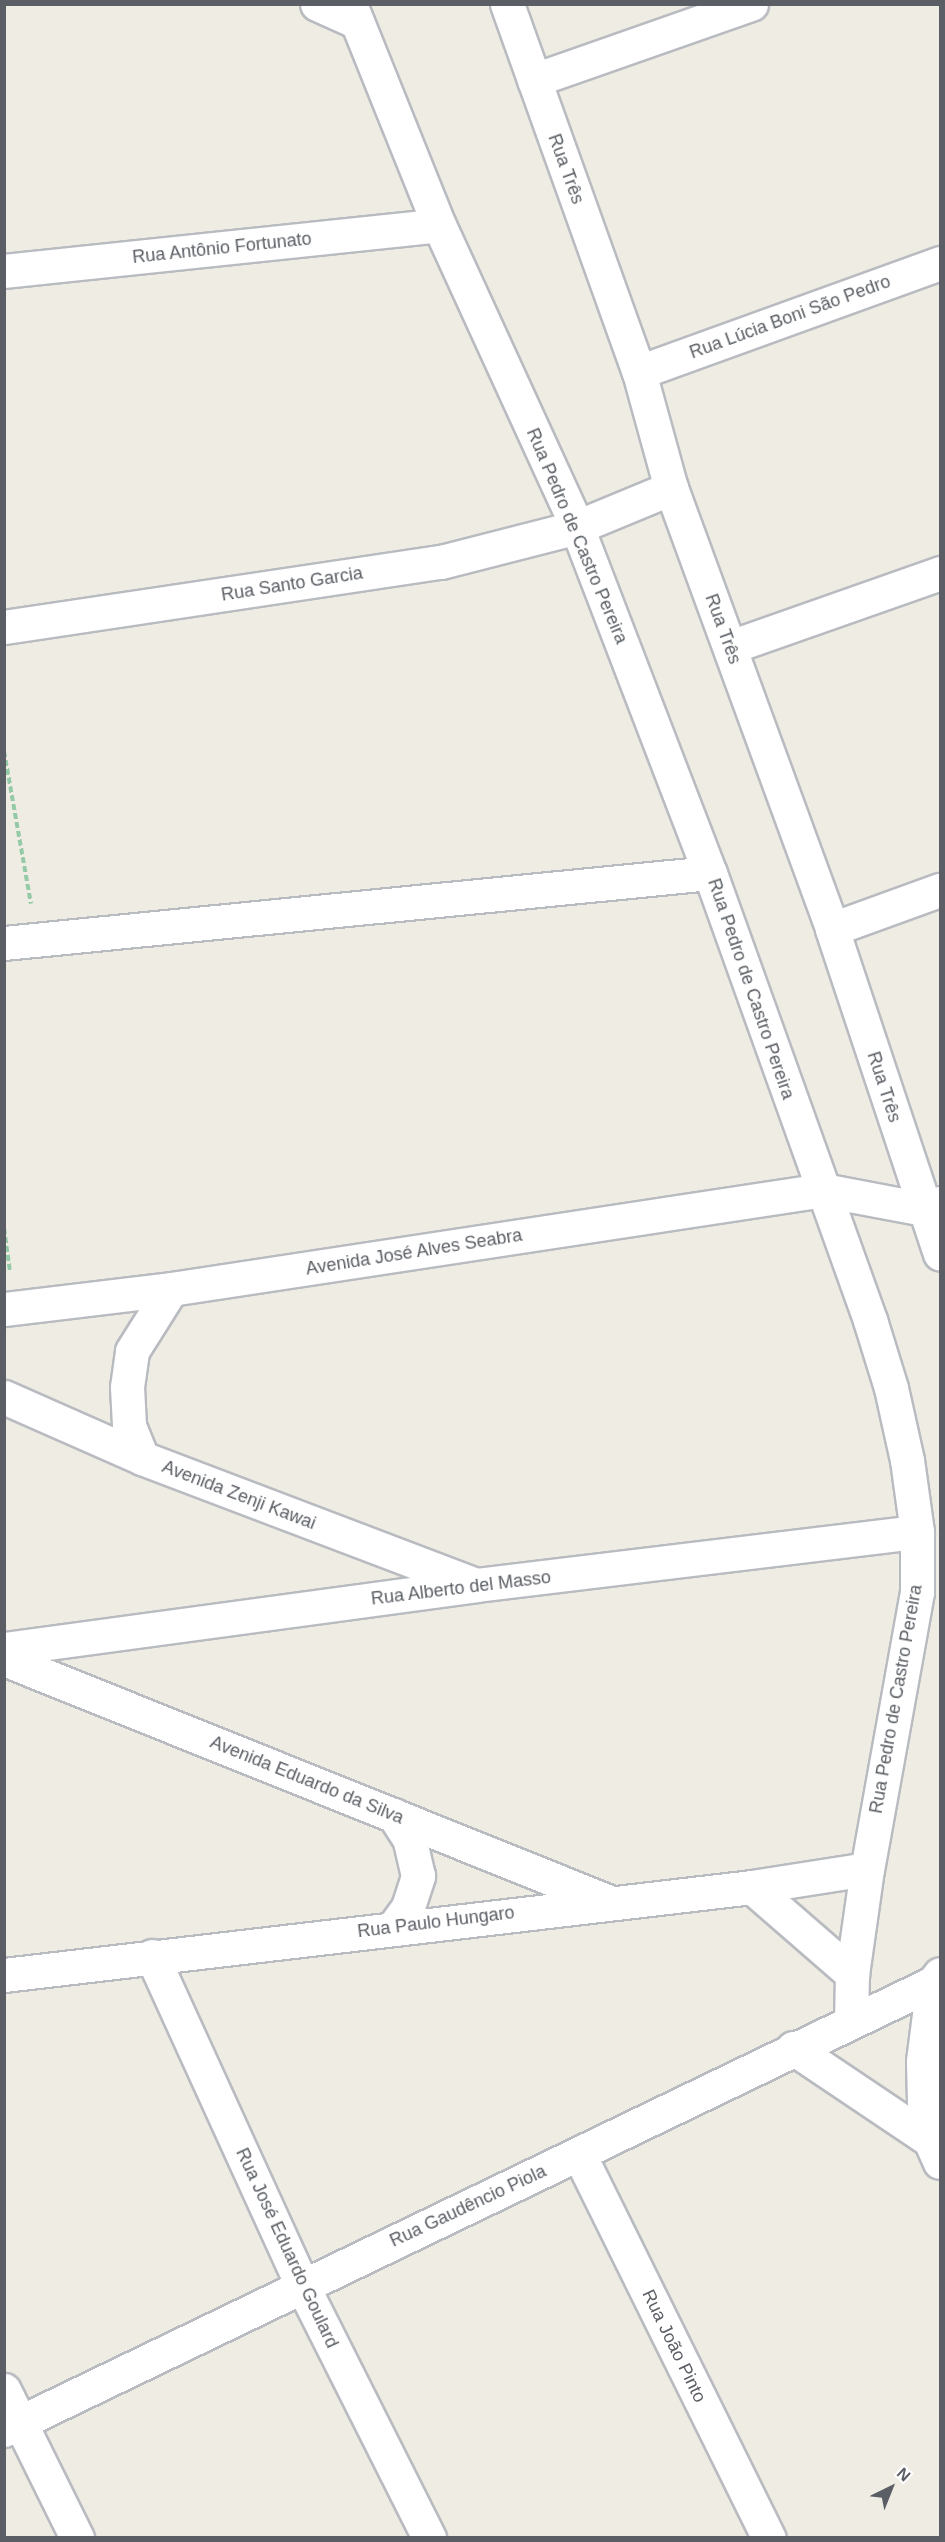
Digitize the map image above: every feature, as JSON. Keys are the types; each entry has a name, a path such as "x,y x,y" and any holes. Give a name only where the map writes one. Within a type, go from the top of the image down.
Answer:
{"street":[{"path":"317,4 354,13"},
{"name":"Rua Três","path":"507,4 639,372 670,488 730,647 932,1206 940,1253"},
{"path":"534,80 751,4"},
{"name":"Rua Pedro de Castro Pereira","path":"354,13 440,225 577,527 710,873 891,1388 907,1460 917,1532 929,1583 867,1869 852,1974 851,2021"},
{"name":"Rua Antônio Fortunato","path":"4,271 440,225"},
{"name":"Rua Lúcia Boni São Pedro","path":"639,372 940,263"},
{"name":"Rua Santo Garcia","path":"4,627 441,562 577,527 670,488"},
{"path":"730,647 940,573"},
{"path":"4,943 36,938 710,873"},
{"path":"832,929 940,890"},
{"name":"Avenida José Alves Seabra","path":"10,1309 171,1288 823,1190 932,1206"},
{"path":"142,1458 129,1425 127,1387 132,1351 171,1288"},
{"name":"Avenida Zenji Kawai","path":"4,1397 142,1458 477,1585"},
{"name":"Rua Alberto del Masso","path":"4,1648 477,1585 917,1532"},
{"name":"Avenida Eduardo da Silva","path":"4,1659 609,1902"},
{"path":"393,1928 408,1907 418,1876 410,1840 394,1815"},
{"name":"Rua Paulo Hungaro","path":"4,1975 609,1902 752,1887 867,1869"},
{"path":"752,1887 852,1974"},
{"name":"Rua José Eduardo Goulard","path":"152,1956 302,2285 429,2538"},
{"path":"935,2151 923,2061 937,1979"},
{"name":"Rua Gaudêncio Piola","path":"12,2426 937,1979"},
{"path":"793,2048 935,2151"},
{"name":"Rua João Pinto","path":"579,2154 769,2538"},
{"path":"4,2390 12,2426 77,2538"}],"path":[{"path":"4,751 36,938"},
{"path":"4,1228 10,1309"}]}
